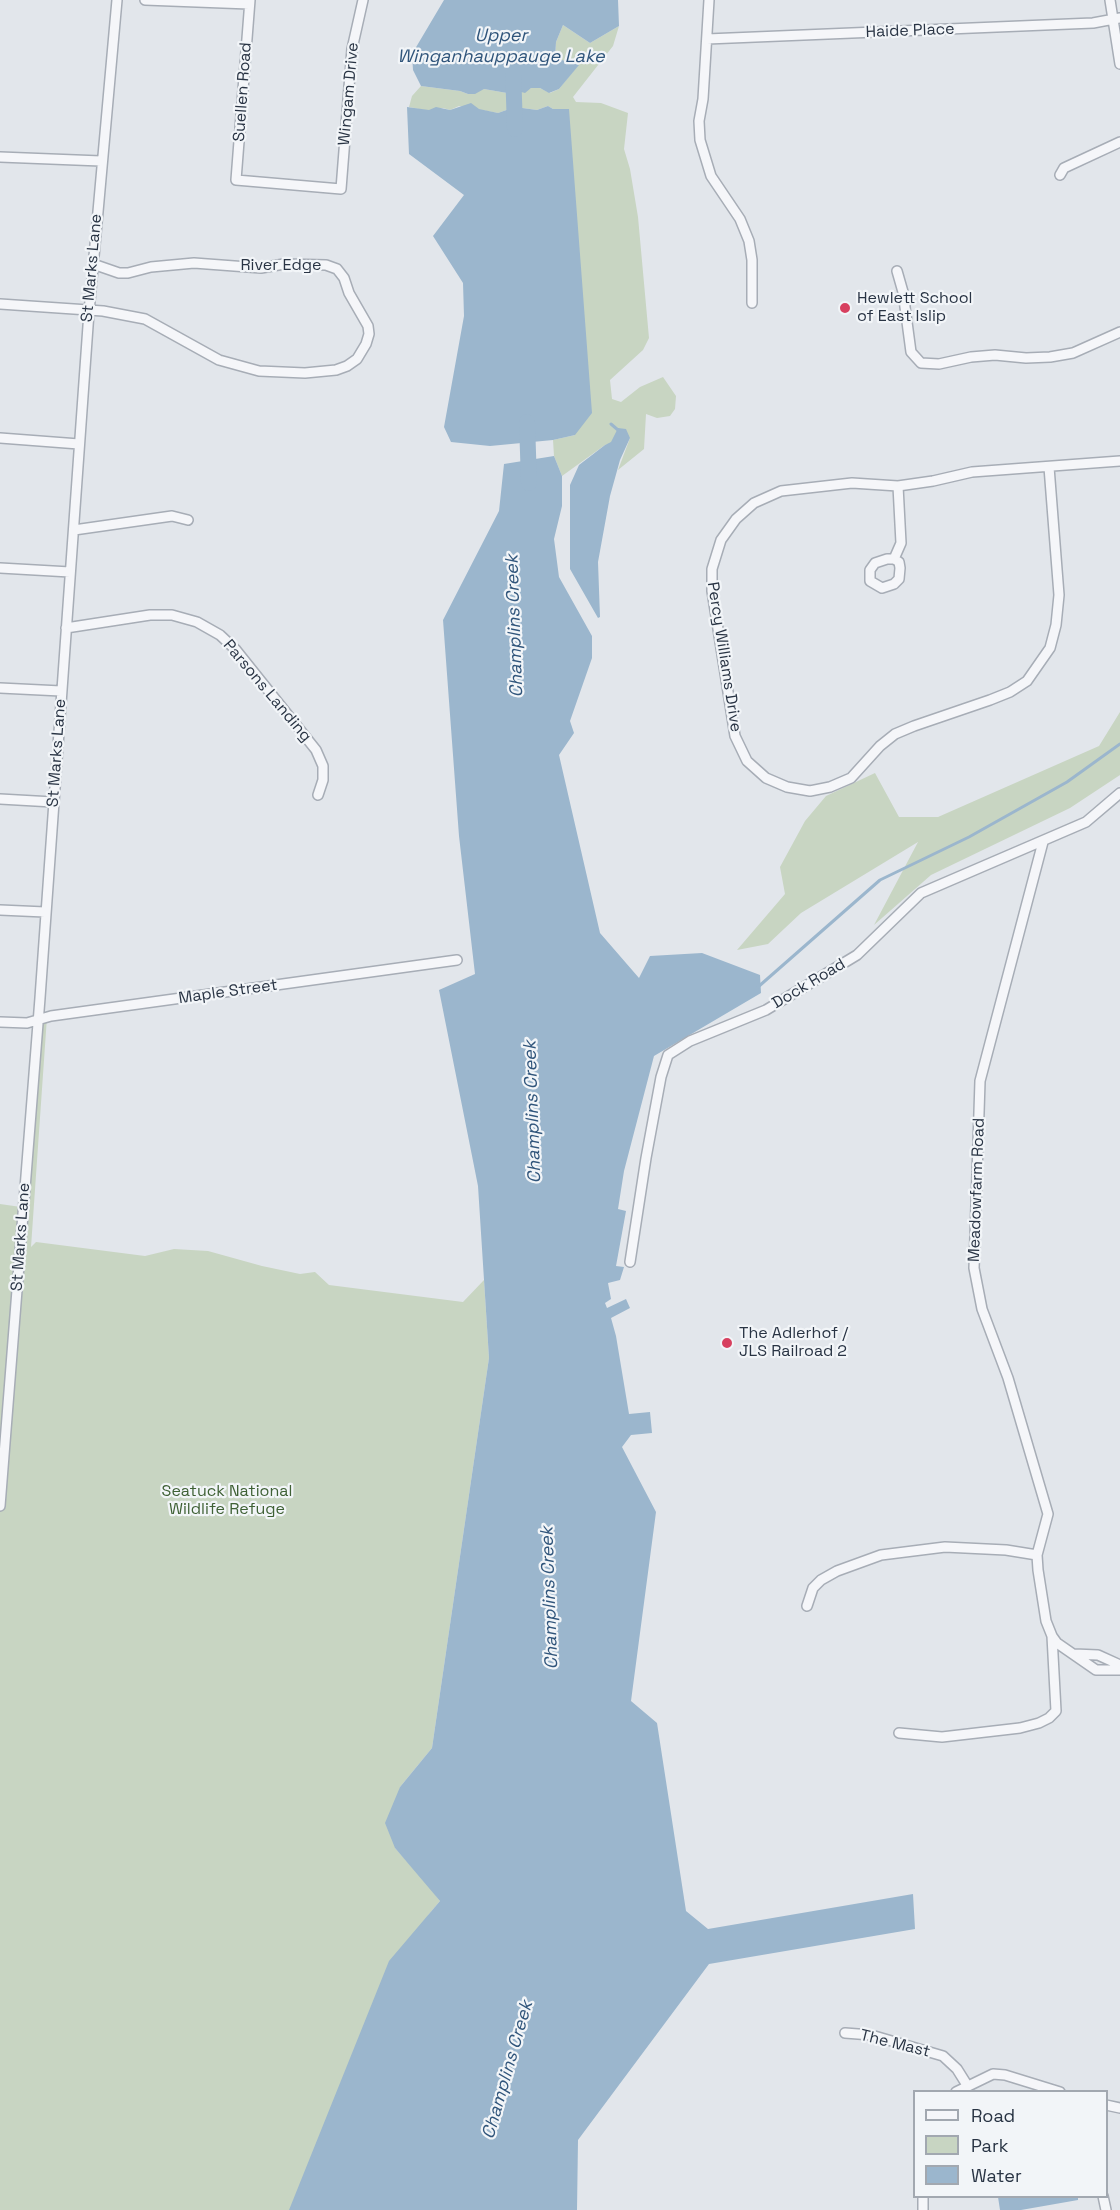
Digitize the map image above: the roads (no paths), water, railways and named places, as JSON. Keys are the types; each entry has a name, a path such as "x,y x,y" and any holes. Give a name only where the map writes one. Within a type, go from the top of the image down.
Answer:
{"street":[{"name":"St Marks Lane","path":"0,1506 89,312 117,0"},
{"name":"Suellen Road","path":"145,0 178,3 250,2 236,180 341,189"},
{"name":"Wingam Drive","path":"341,189 352,49 363,0"},
{"path":"709,0 699,121 700,140 711,176 740,219 749,241 752,260 752,303"},
{"path":"1110,0 1117,19 1120,64"},
{"name":"Haide Place","path":"707,39 1093,23 1117,19"},
{"path":"1060,176 1064,168 1120,142"},
{"path":"0,157 101,161"},
{"name":"River Edge","path":"0,304 89,312 102,311 145,319 219,360 259,371 305,373 336,370 357,359 369,334 369,326 349,293 344,278 337,269 326,265 284,264 261,268 194,263 119,273 93,264"},
{"path":"897,272 903,292 911,352 921,363 946,363 971,357 995,355 1026,358 1050,357 1073,352 1120,332"},
{"path":"0,438 79,444"},
{"name":"Percy Williams Drive","path":"1049,467 1059,595 1057,615 1050,648 1027,681 1010,692 895,734 880,746 851,778 830,788 810,791 787,787 766,778 747,761 735,736 712,591 712,569 721,540 736,519 754,503 781,491 852,483 898,486 972,472 1120,461"},
{"path":"894,559 901,543 898,486"},
{"path":"74,530 171,516 188,520"},
{"path":"0,568 70,572"},
{"name":"Parsons Landing","path":"66,628 150,615 172,615 197,622 220,635 236,650 316,750 323,766 323,780 318,795"},
{"path":"0,688 61,691"},
{"name":"Dock Road","path":"630,1262 650,1135 661,1077 668,1056 690,1041 766,1010 857,955 921,893 1086,822 1120,793"},
{"path":"0,799 53,802"},
{"name":"Meadowfarm Road","path":"899,1733 942,1737 1020,1728 1040,1723 1056,1711 1052,1636 1046,1621 1037,1555 1048,1514 1008,1377 982,1309 974,1268 980,1080 1043,842"},
{"path":"0,910 45,912"},
{"name":"Maple Street","path":"0,1022 27,1023 51,1016 457,960"},
{"path":"807,1606 813,1588 821,1580 837,1571 881,1555 945,1547 1006,1550 1037,1555"},
{"path":"1052,1636 1071,1654 1096,1670 1120,1670"},
{"path":"1071,1654 1098,1655 1120,1665"},
{"name":"The Mast","path":"845,2033 871,2035 943,2056 957,2069 967,2085"},
{"path":"958,2090 987,2075 998,2074 1056,2090"}],"water":[{"name":"Upper Winganhauppauge Lake","path":"444,0 618,0 619,26 590,43 563,25 556,42 555,58 579,65 559,89 549,93 540,88 531,88 525,93 514,90 507,93 484,89 475,94 468,94 421,86 413,70 412,54"},
{"path":"471,103 479,109 498,113 515,107 537,110 548,106 553,109 569,109 592,413 575,435 553,440 490,446 451,442 444,427 464,316 463,283 433,236 464,195 409,154 407,107 429,110 436,107 450,110"},
{"path":"618,428 626,429 630,438 620,460 610,496 598,562 600,617 598,618 570,569 570,485 579,465 611,442"},
{"path":"554,456 562,476 562,506 554,539 559,577 592,636 592,658 570,721 574,733 559,755 600,933 639,978 650,956 702,953 760,975 761,993 654,1056 624,1171 618,1209 626,1211 616,1266 624,1267 620,1280 608,1283 611,1299 605,1303 607,1308 626,1299 630,1308 611,1318 629,1414 650,1412 652,1433 631,1435 622,1447 656,1512 631,1701 657,1723 686,1911 708,1929 913,1894 915,1929 709,1964 578,2140 577,2210 289,2210 389,1961 440,1901 395,1848 385,1823 400,1787 432,1748 489,1358 478,1186 439,990 475,974 459,836 443,620 499,511 504,464"},
{"path":"998,2198 1078,2198 1078,2200 1021,2210 1000,2210"}],"waterway":[{"name":"Champlins Creek","path":"513,68 515,129"},
{"name":"Champlins Creek","path":"527,422 529,483"},
{"path":"611,424 618,430"},
{"path":"758,987 880,880 969,837 1067,782 1120,744"}],"place":[{"name":"Hewlett School of East Islip","path":"845,308"},
{"name":"The Adlerhof / JLS Railroad 2","path":"727,1343"}],"park label":[{"name":"Seatuck National Wildlife Refuge","path":"227,1501"}]}
